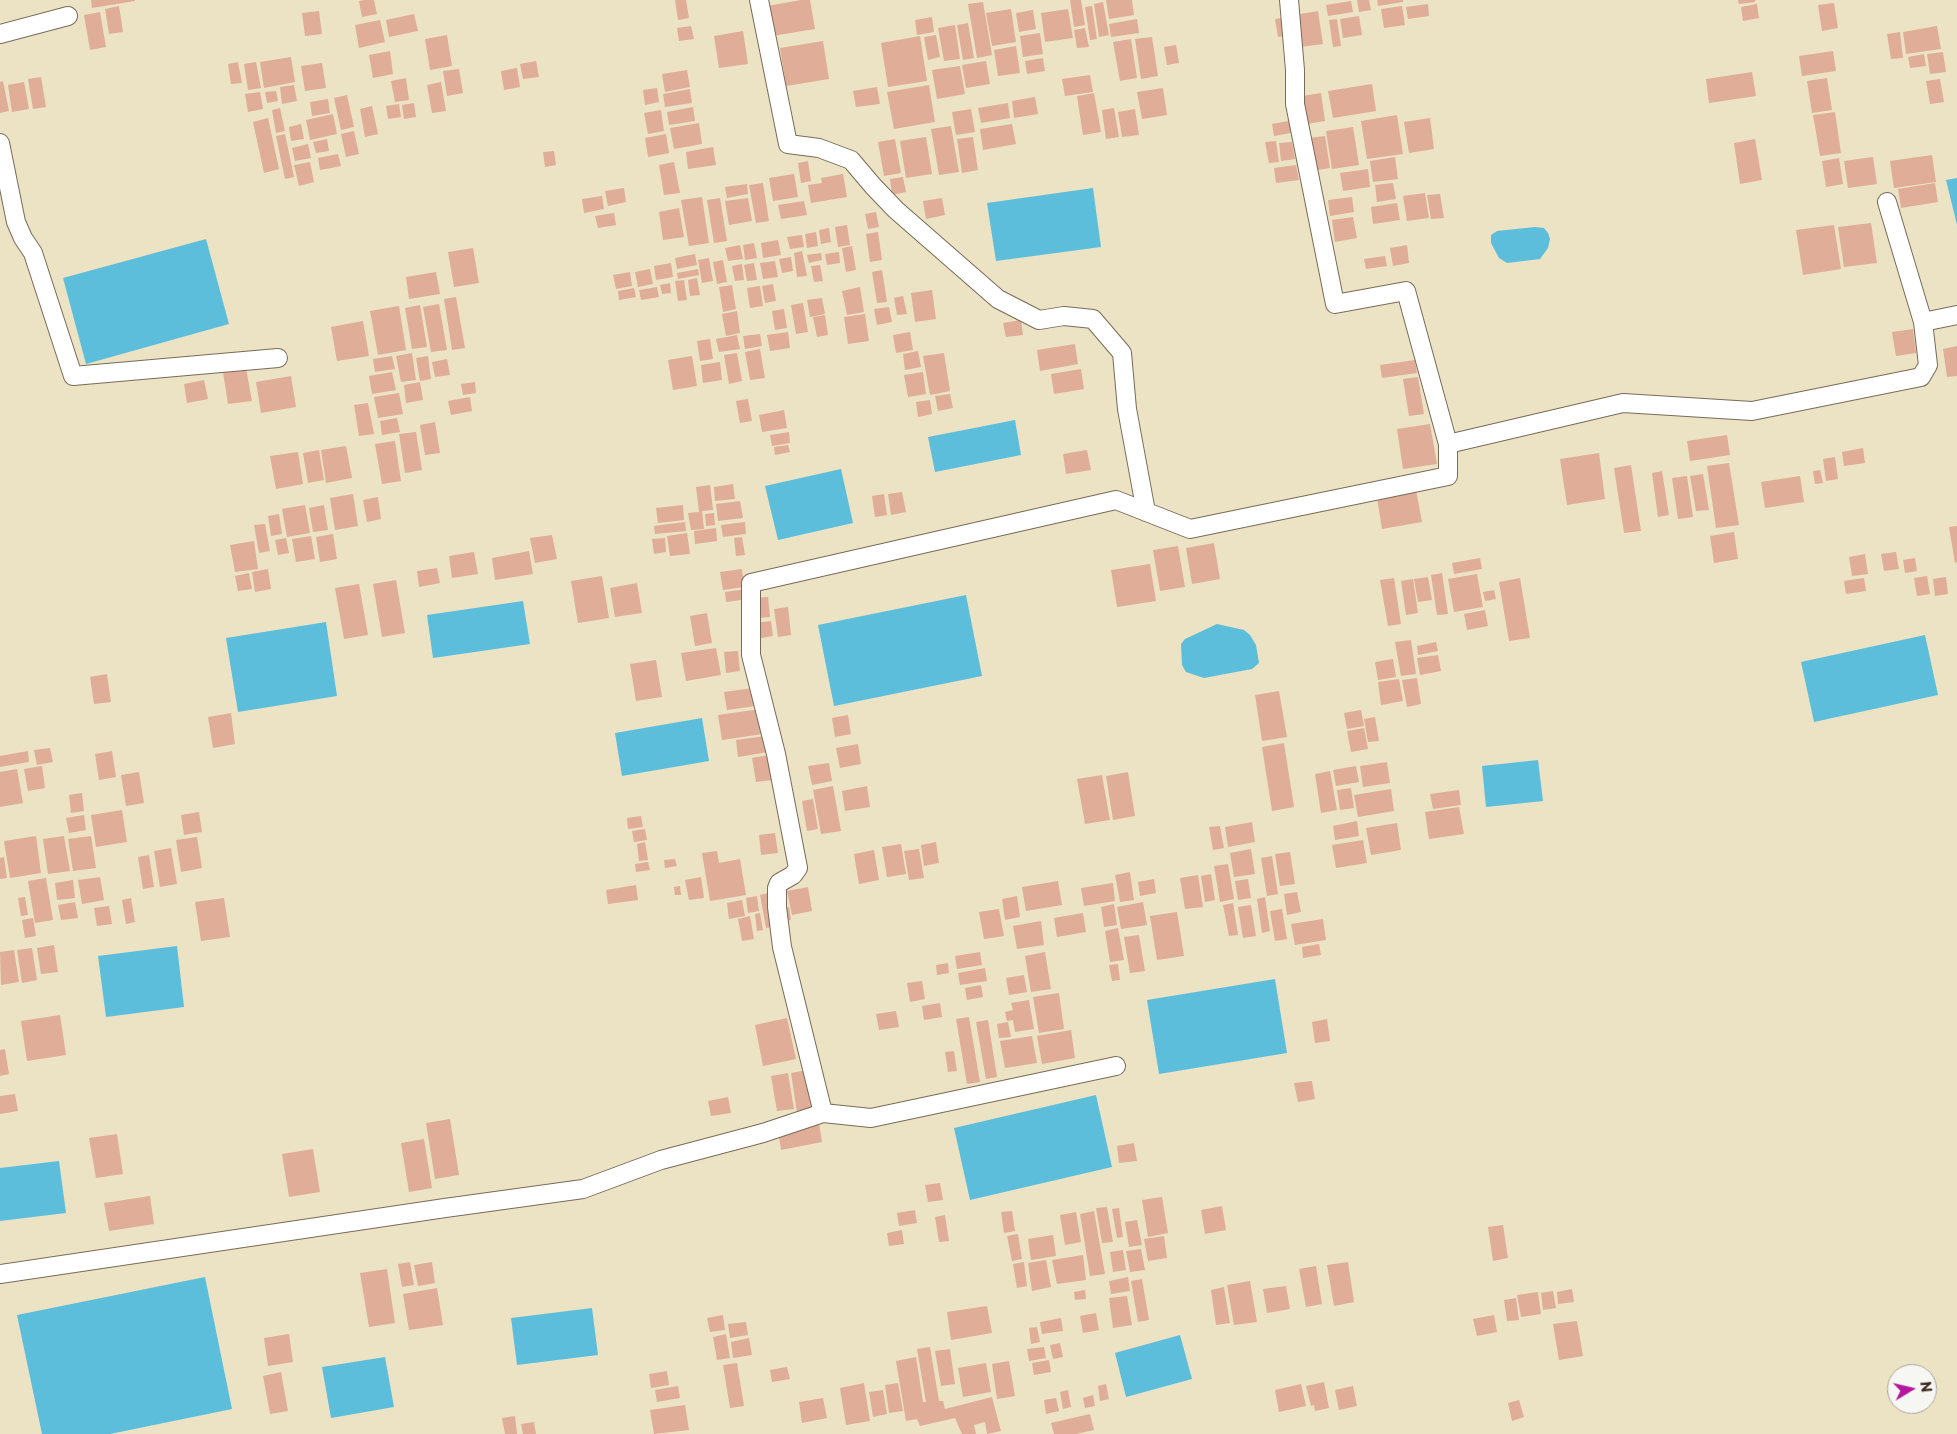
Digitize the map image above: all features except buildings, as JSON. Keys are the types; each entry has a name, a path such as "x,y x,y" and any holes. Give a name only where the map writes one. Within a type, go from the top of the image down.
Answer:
{"street":[{"path":"759,0 788,144 819,148 851,160 896,210 998,299 1039,320 1064,316 1093,319 1122,353 1127,409 1146,512"},
{"path":"823,1113 782,947 777,907 777,888 779,883 794,875 798,868 776,754 751,655 751,583 1116,500 1190,529 1448,476 1448,444 1406,291 1335,304 1295,104 1295,70 1289,0"},
{"path":"0,34 68,16"},
{"path":"0,143 16,222 23,238 33,253 73,376 278,358"},
{"path":"1448,444 1623,403 1752,411 1921,377 1928,365 1923,322 1887,202"},
{"path":"1923,322 1957,315"},
{"path":"0,1274 583,1189 662,1160 763,1133 823,1113 871,1118 1116,1066"}],"water":[{"path":"1957,178 1957,225 1946,180"},
{"path":"1093,188 1101,247 996,261 987,203"},
{"path":"1535,227 1544,228 1550,239 1548,248 1540,259 1507,263 1499,258 1491,243 1491,235 1497,231"},
{"path":"206,239 229,324 86,364 63,278"},
{"path":"1015,420 1021,455 935,472 928,437"},
{"path":"841,469 853,523 778,540 765,486"},
{"path":"966,595 982,676 834,706 818,625"},
{"path":"523,601 530,644 433,658 427,615"},
{"path":"326,622 337,696 238,712 226,638"},
{"path":"1217,624 1244,630 1250,635 1256,645 1259,663 1252,669 1204,678 1186,672 1182,665 1181,644 1185,639"},
{"path":"1925,635 1938,695 1814,722 1801,662"},
{"path":"702,718 709,761 622,776 615,733"},
{"path":"1538,760 1543,801 1486,807 1482,766"},
{"path":"177,946 184,1007 106,1017 98,956"},
{"path":"1275,979 1287,1053 1159,1074 1147,1000"},
{"path":"1096,1095 1112,1167 970,1200 954,1128"},
{"path":"59,1161 66,1213 0,1221 0,1168"},
{"path":"205,1277 232,1409 110,1434 42,1434 17,1315"},
{"path":"592,1308 598,1355 517,1365 511,1318"},
{"path":"1180,1335 1192,1379 1126,1397 1115,1353"},
{"path":"385,1357 394,1407 331,1418 322,1367"}]}
